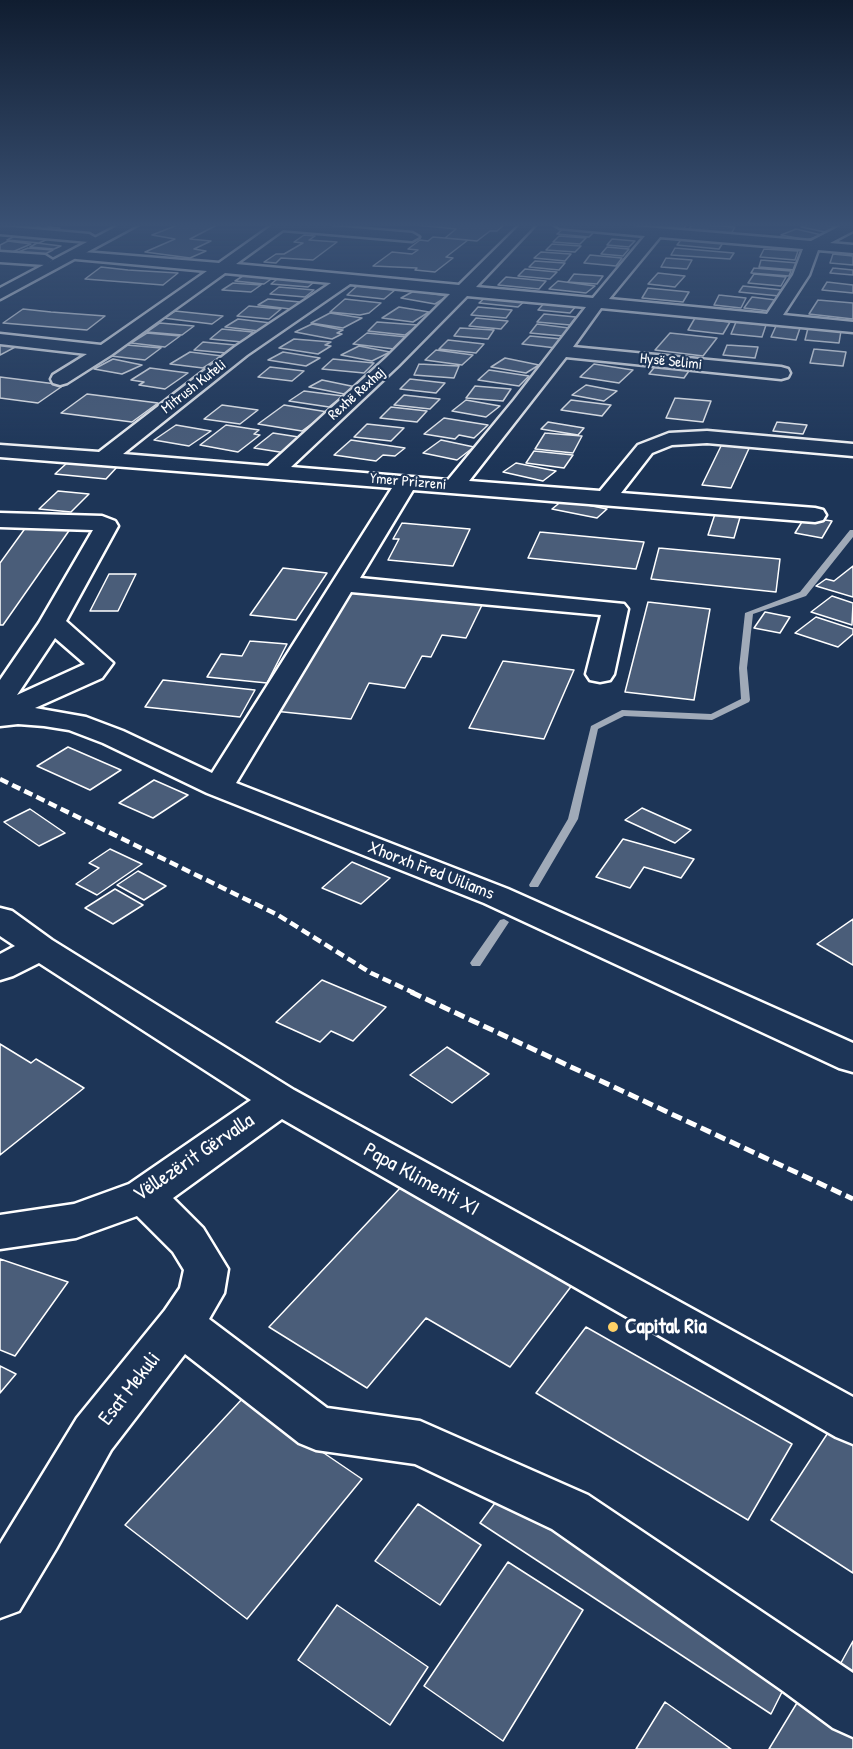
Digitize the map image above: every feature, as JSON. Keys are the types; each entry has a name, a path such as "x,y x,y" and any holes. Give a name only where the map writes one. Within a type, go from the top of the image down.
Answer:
{"street":[{"path":"60,379 105,351 167,306"},
{"name":"Mitrush Kuteli","path":"105,458 241,351 308,306"},
{"name":"Rexhë Rexhaj","path":"275,471 449,306"},
{"path":"454,486 595,306"},
{"path":"622,306 853,327"},
{"path":"771,321 781,306"},
{"path":"0,339 105,351"},
{"name":"Hysë Selimi","path":"561,351 781,373"},
{"path":"607,497 645,448 669,439 707,436 853,450"},
{"name":"Ymer Prizreni","path":"0,451 815,515"},
{"path":"218,788 407,482"},
{"path":"0,520 107,526 52,623 0,700"},
{"path":"344,584 615,609 600,674"},
{"path":"0,715 92,672 100,663 52,623"},
{"name":"Xhorxh Fred Uiliams","path":"0,715 44,717 76,723 113,737 218,788 496,896 853,1059"},
{"name":"Papa Klimenti XI","path":"0,919 40,948 280,1100 853,1422"},
{"path":"0,968 40,948"},
{"name":"Vëllezërit Gërvalla","path":"0,1232 76,1221 144,1196 280,1100"},
{"name":"Esat Mekuli","path":"0,1592 38,1532 94,1434 181,1324 201,1293 206,1269 188,1240 144,1196"},
{"path":"181,1324 316,1428 420,1443 570,1512 803,1671 853,1708"}],"building":[{"path":"249,306 281,309 269,319 237,316"},
{"path":"263,306 295,306 290,309"},
{"path":"337,306 378,306 369,313 360,315 330,312"},
{"path":"542,306 577,306 570,313 538,310"},
{"path":"720,306 742,306 741,308"},
{"path":"746,306 772,306 769,311 744,308"},
{"path":"814,306 853,306 853,319 809,314"},
{"path":"399,307 429,312 413,322 382,318"},
{"path":"478,307 512,310 506,318 471,315"},
{"path":"23,309 105,316 87,330 3,323"},
{"path":"175,311 223,316 212,324 163,318"},
{"path":"330,313 362,318 343,328 311,323"},
{"path":"544,314 576,317 570,325 537,322"},
{"path":"476,318 508,321 501,329 469,326"},
{"path":"695,318 730,322 723,334 688,330"},
{"path":"238,319 271,323 259,331 225,327"},
{"path":"377,322 418,325 405,335 368,331"},
{"path":"736,322 766,325 762,337 731,334"},
{"path":"160,323 194,326 182,335 147,332"},
{"path":"312,324 343,330 337,333 342,334 332,339 295,332"},
{"path":"537,324 569,328 563,336 530,333"},
{"path":"776,326 800,328 796,340 771,337"},
{"path":"460,328 494,330 488,339 454,336"},
{"path":"808,328 841,331 839,343 805,340"},
{"path":"222,329 253,332 242,342 210,339"},
{"path":"147,333 180,336 165,347 131,343"},
{"path":"367,333 407,337 394,349 353,344"},
{"path":"670,333 717,338 703,356 655,350"},
{"path":"530,336 562,339 556,348 522,344"},
{"path":"294,339 331,342 325,345 331,346 318,354 279,348"},
{"path":"448,340 484,344 476,353 439,349"},
{"path":"203,342 235,345 226,353 194,350"},
{"path":"0,343 19,345 0,355"},
{"path":"127,345 161,348 145,360 111,356"},
{"path":"727,345 758,347 755,358 723,355"},
{"path":"359,346 390,352 372,361 341,355"},
{"path":"814,349 846,352 843,366 810,363"},
{"path":"436,350 473,355 462,365 425,360"},
{"path":"190,352 222,356 203,368 170,364"},
{"path":"283,352 320,358 306,366 268,360"},
{"path":"505,358 539,365 526,373 491,367"},
{"path":"113,359 142,365 122,374 94,369"},
{"path":"333,359 374,363 364,373 322,369"},
{"path":"419,364 459,366 454,378 414,375"},
{"path":"594,364 633,370 619,383 580,377"},
{"path":"657,364 691,368 684,378 649,374"},
{"path":"270,367 304,371 292,381 258,377"},
{"path":"150,368 188,373 165,389 139,385 144,382 131,380"},
{"path":"489,370 529,376 519,386 478,380"},
{"path":"0,377 64,385 38,403 0,398"},
{"path":"410,379 445,383 436,393 400,389"},
{"path":"322,380 356,387 344,394 309,387"},
{"path":"586,385 617,391 604,401 572,395"},
{"path":"475,386 511,389 503,401 466,398"},
{"path":"304,391 343,396 329,407 289,401"},
{"path":"87,394 158,403 132,422 61,413"},
{"path":"404,395 440,399 430,409 394,405"},
{"path":"675,398 711,401 703,422 666,418"},
{"path":"466,400 500,406 486,417 452,411"},
{"path":"571,400 611,405 602,416 561,410"},
{"path":"222,405 258,410 240,424 204,419"},
{"path":"284,405 328,412 302,431 258,424"},
{"path":"391,407 427,411 417,422 380,418"},
{"path":"444,418 488,425 474,438 459,435 455,439 424,434"},
{"path":"548,422 584,428 578,435 541,429"},
{"path":"777,422 807,425 803,434 773,431"},
{"path":"367,424 404,428 391,441 354,437"},
{"path":"176,425 211,431 189,446 154,440"},
{"path":"226,425 259,430 254,434 260,435 238,452 200,445"},
{"path":"273,433 305,438 286,453 254,448"},
{"path":"545,433 582,436 573,453 535,449"},
{"path":"351,440 405,448 395,456 383,455 376,461 334,455"},
{"path":"441,440 474,447 457,460 423,453"},
{"path":"722,444 751,444 731,488 702,485"},
{"path":"534,451 573,455 564,468 526,463"},
{"path":"68,462 118,466 106,479 55,474"},
{"path":"516,463 556,471 543,481 503,472"},
{"path":"58,491 89,494 71,512 39,509"},
{"path":"563,500 607,509 597,518 552,509"},
{"path":"716,511 741,514 734,538 708,535"},
{"path":"805,517 832,521 822,538 795,533"},
{"path":"29,523 73,525 3,625 0,625 0,563"},
{"path":"402,523 470,529 453,566 388,560 399,539 393,539"},
{"path":"540,532 644,542 636,569 528,558"},
{"path":"659,548 780,559 776,592 651,579"},
{"path":"853,566 853,597 816,586 826,579 834,581"},
{"path":"283,568 327,573 296,620 250,615"},
{"path":"109,574 136,574 118,611 90,611"},
{"path":"353,588 483,603 466,638 442,635 431,657 422,656 405,688 369,683 351,719 274,711"},
{"path":"832,596 853,603 852,625 811,612"},
{"path":"648,602 710,609 694,700 625,692"},
{"path":"765,612 790,617 780,633 754,628"},
{"path":"816,617 853,629 853,634 838,647 795,633"},
{"path":"250,641 287,644 267,683 207,677 221,654 242,656"},
{"path":"503,661 574,670 544,739 469,728"},
{"path":"163,680 255,690 240,717 145,707"},
{"path":"68,747 121,770 90,790 37,766"},
{"path":"154,780 188,795 153,818 119,803"},
{"path":"642,808 691,830 675,843 625,820"},
{"path":"30,809 65,833 39,846 4,822"},
{"path":"623,839 694,859 681,878 644,867 630,888 596,877"},
{"path":"110,849 142,864 97,895 76,884 99,868 89,863"},
{"path":"352,862 390,878 361,904 322,888"},
{"path":"138,871 166,886 144,900 117,885"},
{"path":"115,889 143,905 113,924 85,908"},
{"path":"853,919 853,965 817,944"},
{"path":"322,980 386,1007 353,1041 331,1031 320,1042 276,1022"},
{"path":"0,1044 31,1063 36,1059 84,1088 0,1155"},
{"path":"447,1047 489,1074 452,1103 410,1075"},
{"path":"402,1186 576,1280 510,1367 426,1318 367,1388 269,1327"},
{"path":"0,1259 68,1282 15,1356 0,1350"},
{"path":"586,1327 792,1444 748,1520 536,1393"},
{"path":"0,1366 16,1374 0,1393"},
{"path":"243,1398 362,1479 247,1619 125,1525"},
{"path":"833,1425 853,1437 853,1573 771,1520"},
{"path":"501,1495 788,1680 771,1714 480,1523"},
{"path":"418,1504 481,1545 440,1605 375,1561"},
{"path":"508,1562 583,1610 503,1741 424,1686"},
{"path":"337,1605 428,1667 390,1725 298,1660"},
{"path":"853,1641 853,1694 832,1679"},
{"path":"803,1693 853,1730 853,1749 769,1749"},
{"path":"665,1702 731,1749 636,1749"}],"waterway":[{"path":"534,885 573,819 594,728 622,713 712,717 746,700 743,668 749,613 803,594 853,532"},
{"path":"476,963 504,922"}],"railway":[{"path":"0,779 278,915 371,973 414,993"},
{"path":"411,992 853,1199"}],"place":[{"name":"Capital Ria","path":"613,1327"}]}
